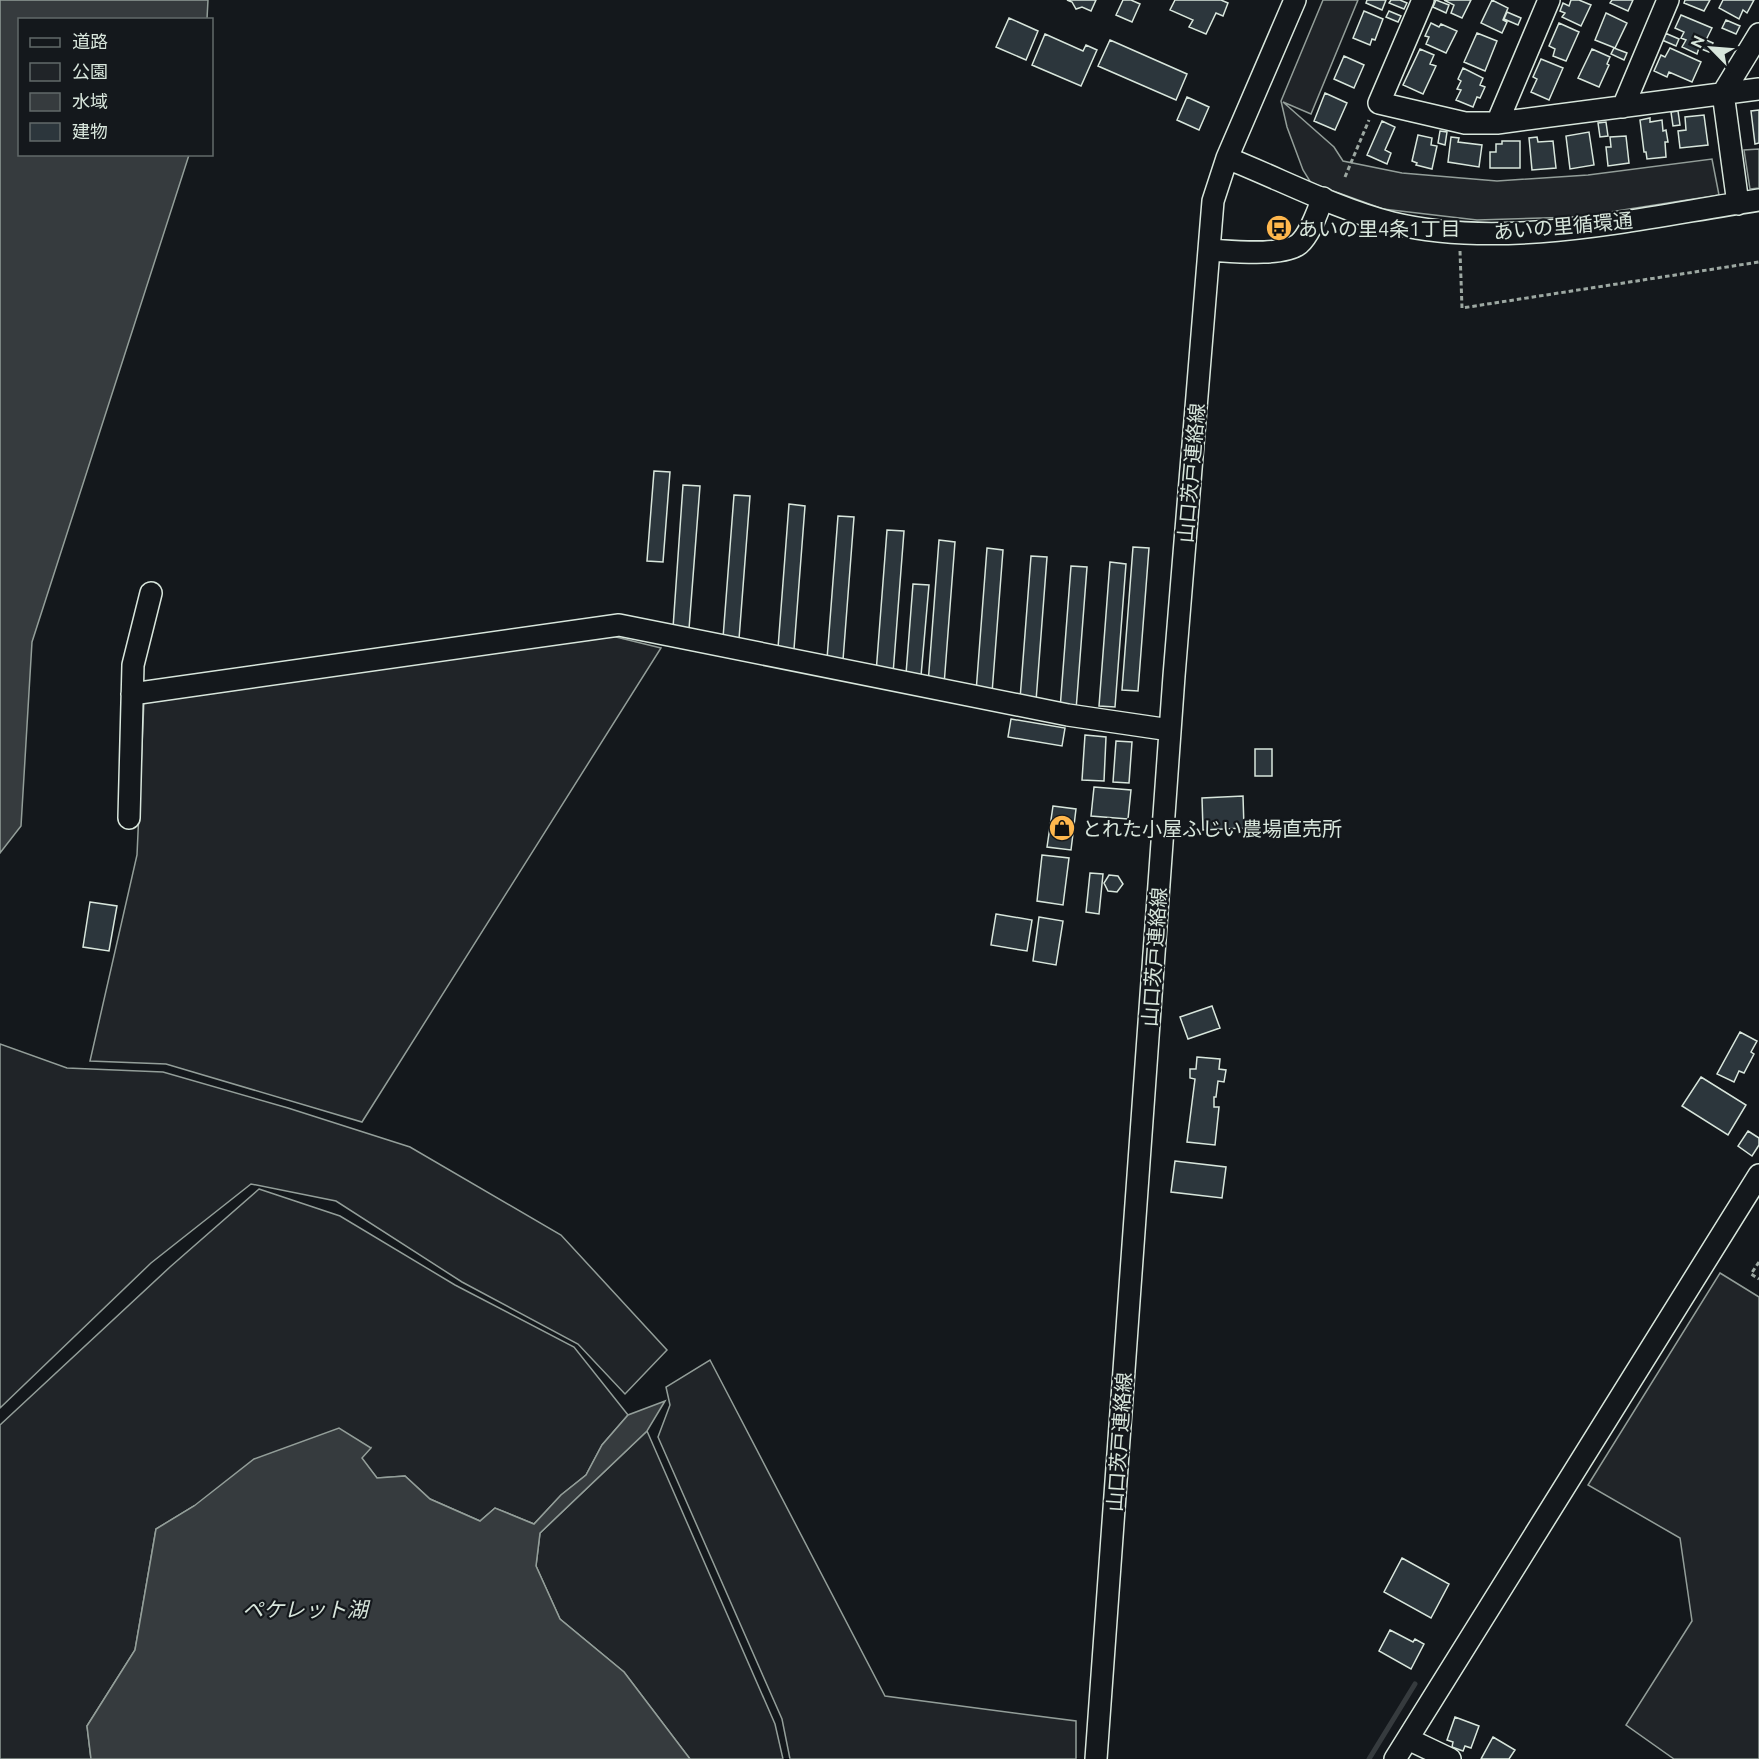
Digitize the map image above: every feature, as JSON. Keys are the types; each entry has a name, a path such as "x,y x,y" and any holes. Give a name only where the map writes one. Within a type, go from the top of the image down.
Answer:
{"street":[{"path":"1227,158 1295,0"},
{"path":"1423,0 1379,104 1465,123 1497,123 1759,89"},
{"path":"1497,123 1549,0"},
{"path":"1623,107 1668,0"},
{"path":"1738,204 1723,93 1759,34"},
{"name":"あいの里循環通","path":"1227,158 1323,198 1392,222 1434,230 1503,234 1571,229 1759,201"},
{"name":"山口茨戸連絡線","path":"1096,1759 1170,730 1209,250 1214,193 1227,158"},
{"path":"1209,250 1283,250 1298,245 1307,233 1323,198"},
{"path":"129,818 133,665 151,593"},
{"path":"132,694 619,625 1068,715 1170,730"},
{"path":"1395,1759 1756,1187"},
{"path":"1408,1739 1450,1759"}],"path":[{"path":"1346,177 1372,114"},
{"path":"1461,232 1462,308 1759,262"},
{"path":"1759,1262 1751,1274 1759,1279"}],"green space":[{"path":"1323,0 1358,0 1311,114 1283,102 1334,147 1343,161 1402,173 1497,181 1588,175 1712,159 1719,195 1578,217 1477,220 1383,209 1311,183 1303,170 1287,127 1281,101"},
{"path":"1759,149 1759,188 1750,189 1744,150"},
{"path":"612,636 661,648 362,1122 166,1064 90,1061 137,855 144,701"},
{"path":"0,1044 67,1068 163,1072 288,1108 410,1147 561,1235 667,1350 625,1394 578,1344 462,1282 336,1201 251,1184 151,1263 0,1408"},
{"path":"259,1189 340,1216 455,1285 574,1347 628,1415 602,1445 586,1475 561,1495 534,1524 495,1508 480,1521 430,1499 405,1476 377,1478 361,1458 370,1448 194,1506 156,1529 135,1650 87,1726 91,1759 0,1759 0,1425 170,1267"},
{"path":"1720,1273 1759,1297 1759,1759 1674,1759 1626,1725 1692,1621 1680,1538 1588,1485"},
{"path":"710,1360 885,1696 1076,1721 1076,1759 790,1759 782,1719 658,1437 670,1405 666,1387"},
{"path":"647,1431 775,1724 783,1759 690,1759 624,1672 560,1619 536,1566 540,1533"}],"water":[{"path":"0,0 208,0 207,18 18,18 18,156 189,156 32,642 21,826 0,853"},
{"name":"ペケレット湖","path":"665,1401 647,1431 540,1533 536,1566 560,1619 624,1672 690,1759 91,1759 87,1726 135,1650 156,1529 194,1506 254,1459 339,1428 371,1448 362,1458 377,1478 405,1476 430,1499 480,1521 495,1508 534,1524 561,1495 586,1475 602,1445 628,1415"}],"building":[{"path":"1067,0 1096,0 1091,11 1082,7 1076,9 1072,2"},
{"path":"1123,0 1131,0 1140,4 1132,22 1116,15"},
{"path":"1175,0 1221,0 1228,3 1223,16 1216,13 1206,34 1189,27 1193,20 1170,10"},
{"path":"1367,0 1386,0 1382,10 1366,3"},
{"path":"1391,0 1407,3 1404,9 1389,3"},
{"path":"1436,0 1449,5 1446,13 1433,7"},
{"path":"1444,0 1471,0 1462,18 1451,13 1454,5"},
{"path":"1492,0 1508,8 1503,20 1507,22 1502,33 1481,23"},
{"path":"1571,0 1579,0 1591,5 1581,26 1562,17 1565,13 1560,11 1563,3 1569,6"},
{"path":"1612,0 1633,0 1628,11 1610,3"},
{"path":"1685,0 1710,0 1704,11 1684,3"},
{"path":"1723,0 1754,0 1747,13 1743,10 1739,19 1719,8"},
{"path":"1364,11 1383,19 1375,40 1372,39 1370,45 1353,38"},
{"path":"1389,11 1401,16 1398,22 1386,17"},
{"path":"1507,12 1521,18 1518,25 1504,19"},
{"path":"1606,13 1627,23 1615,48 1595,40"},
{"path":"1681,15 1712,28 1706,40 1713,43 1709,52 1699,48 1697,54 1682,47 1686,40 1681,38 1684,32 1675,28"},
{"path":"1009,18 1038,31 1026,60 996,47"},
{"path":"1726,20 1740,26 1736,34 1722,28"},
{"path":"1431,23 1439,27 1441,24 1457,31 1446,53 1426,44 1429,37 1425,36"},
{"path":"1559,23 1579,32 1566,61 1553,56 1555,49 1549,46"},
{"path":"1477,33 1497,41 1485,71 1464,62"},
{"path":"1665,33 1679,39 1676,46 1662,40"},
{"path":"1045,34 1083,51 1086,45 1097,50 1081,86 1032,65"},
{"path":"1110,40 1187,74 1176,100 1098,66"},
{"path":"1614,48 1627,53 1624,60 1611,54"},
{"path":"1670,48 1701,62 1692,82 1669,72 1667,77 1654,71 1661,55 1665,57"},
{"path":"1420,49 1434,55 1430,64 1436,66 1423,94 1403,85"},
{"path":"1592,49 1610,57 1607,64 1609,65 1599,87 1578,78"},
{"path":"1344,56 1364,65 1354,88 1334,79"},
{"path":"1541,59 1563,68 1549,100 1531,92 1537,79 1533,77"},
{"path":"1463,68 1483,78 1480,85 1485,87 1473,107 1456,100 1461,90 1457,89"},
{"path":"1325,93 1347,103 1335,130 1314,121"},
{"path":"1187,97 1209,107 1199,130 1177,120"},
{"path":"1759,110 1759,143 1755,144 1751,111"},
{"path":"1678,111 1680,125 1673,126 1671,112"},
{"path":"1704,115 1708,145 1680,148 1678,131 1686,130 1685,117"},
{"path":"1650,118 1650,122 1662,120 1663,131 1666,130 1668,142 1665,142 1666,157 1647,159 1646,152 1644,152 1640,120"},
{"path":"1382,121 1395,127 1385,150 1391,153 1387,164 1367,155"},
{"path":"1606,122 1608,136 1600,137 1598,123"},
{"path":"1440,131 1447,132 1445,145 1438,143"},
{"path":"1589,132 1594,165 1570,169 1566,136"},
{"path":"1418,135 1432,138 1431,145 1437,146 1432,169 1416,165 1417,163 1412,161"},
{"path":"1626,136 1629,163 1608,166 1606,147 1611,147 1610,137"},
{"path":"1451,137 1459,138 1458,142 1482,145 1479,167 1448,162"},
{"path":"1537,137 1538,142 1553,141 1556,168 1532,170 1529,138"},
{"path":"1502,141 1520,141 1520,168 1490,168 1490,152 1496,152 1496,144 1502,144"},
{"path":"654,471 670,472 663,562 647,561"},
{"path":"683,485 700,486 689,629 673,628"},
{"path":"734,495 750,496 739,639 723,638"},
{"path":"789,504 805,506 794,649 778,648"},
{"path":"838,516 854,517 843,660 827,659"},
{"path":"887,530 904,531 893,674 876,673"},
{"path":"939,540 955,542 944,685 928,684"},
{"path":"1133,547 1149,548 1138,691 1122,690"},
{"path":"987,548 1003,550 992,693 976,692"},
{"path":"1031,556 1047,557 1036,701 1020,699"},
{"path":"1110,562 1126,564 1115,707 1099,706"},
{"path":"1071,566 1087,567 1076,710 1060,709"},
{"path":"913,584 929,585 921,676 906,674"},
{"path":"1011,719 1065,728 1062,746 1008,737"},
{"path":"1085,735 1106,737 1104,781 1082,780"},
{"path":"1116,741 1132,742 1129,783 1113,782"},
{"path":"1255,749 1272,749 1272,776 1255,776"},
{"path":"1094,787 1131,790 1128,819 1091,816"},
{"path":"1243,796 1244,828 1203,830 1202,798"},
{"name":"とれた小屋ふじい農場直売所","path":"1053,806 1076,809 1071,850 1047,847"},
{"path":"1042,855 1069,858 1063,905 1037,901"},
{"path":"1090,873 1103,874 1099,914 1086,912"},
{"path":"1109,875 1118,876 1123,884 1117,892 1108,891 1104,883"},
{"path":"90,902 117,906 109,951 83,947"},
{"path":"996,914 1032,920 1027,951 991,945"},
{"path":"1039,917 1063,921 1056,965 1033,961"},
{"path":"1212,1006 1220,1028 1188,1039 1180,1017"},
{"path":"1740,1032 1757,1041 1751,1052 1754,1054 1744,1073 1739,1071 1734,1082 1717,1074"},
{"path":"1197,1057 1220,1059 1219,1069 1226,1070 1224,1082 1218,1081 1216,1097 1214,1097 1214,1107 1219,1107 1215,1145 1187,1142 1195,1079 1190,1078 1190,1069 1196,1069"},
{"path":"1701,1077 1746,1105 1728,1135 1682,1106"},
{"path":"1748,1131 1759,1138 1759,1145 1752,1156 1738,1146"},
{"path":"1175,1161 1226,1167 1222,1198 1171,1192"},
{"path":"1402,1558 1449,1584 1431,1618 1384,1592"},
{"path":"1390,1630 1413,1642 1415,1639 1424,1644 1411,1669 1379,1651"},
{"path":"1455,1717 1479,1726 1471,1748 1465,1746 1463,1751 1452,1747 1453,1742 1447,1740"},
{"path":"1493,1737 1515,1750 1509,1759 1481,1759"}],"waterway":[{"path":"1369,1759 1415,1684"}],"place":[{"name":"あいの里4条1丁目","path":"1279,228"},
{"name":"とれた小屋ふじい農場直売所","path":"1062,828"}]}
